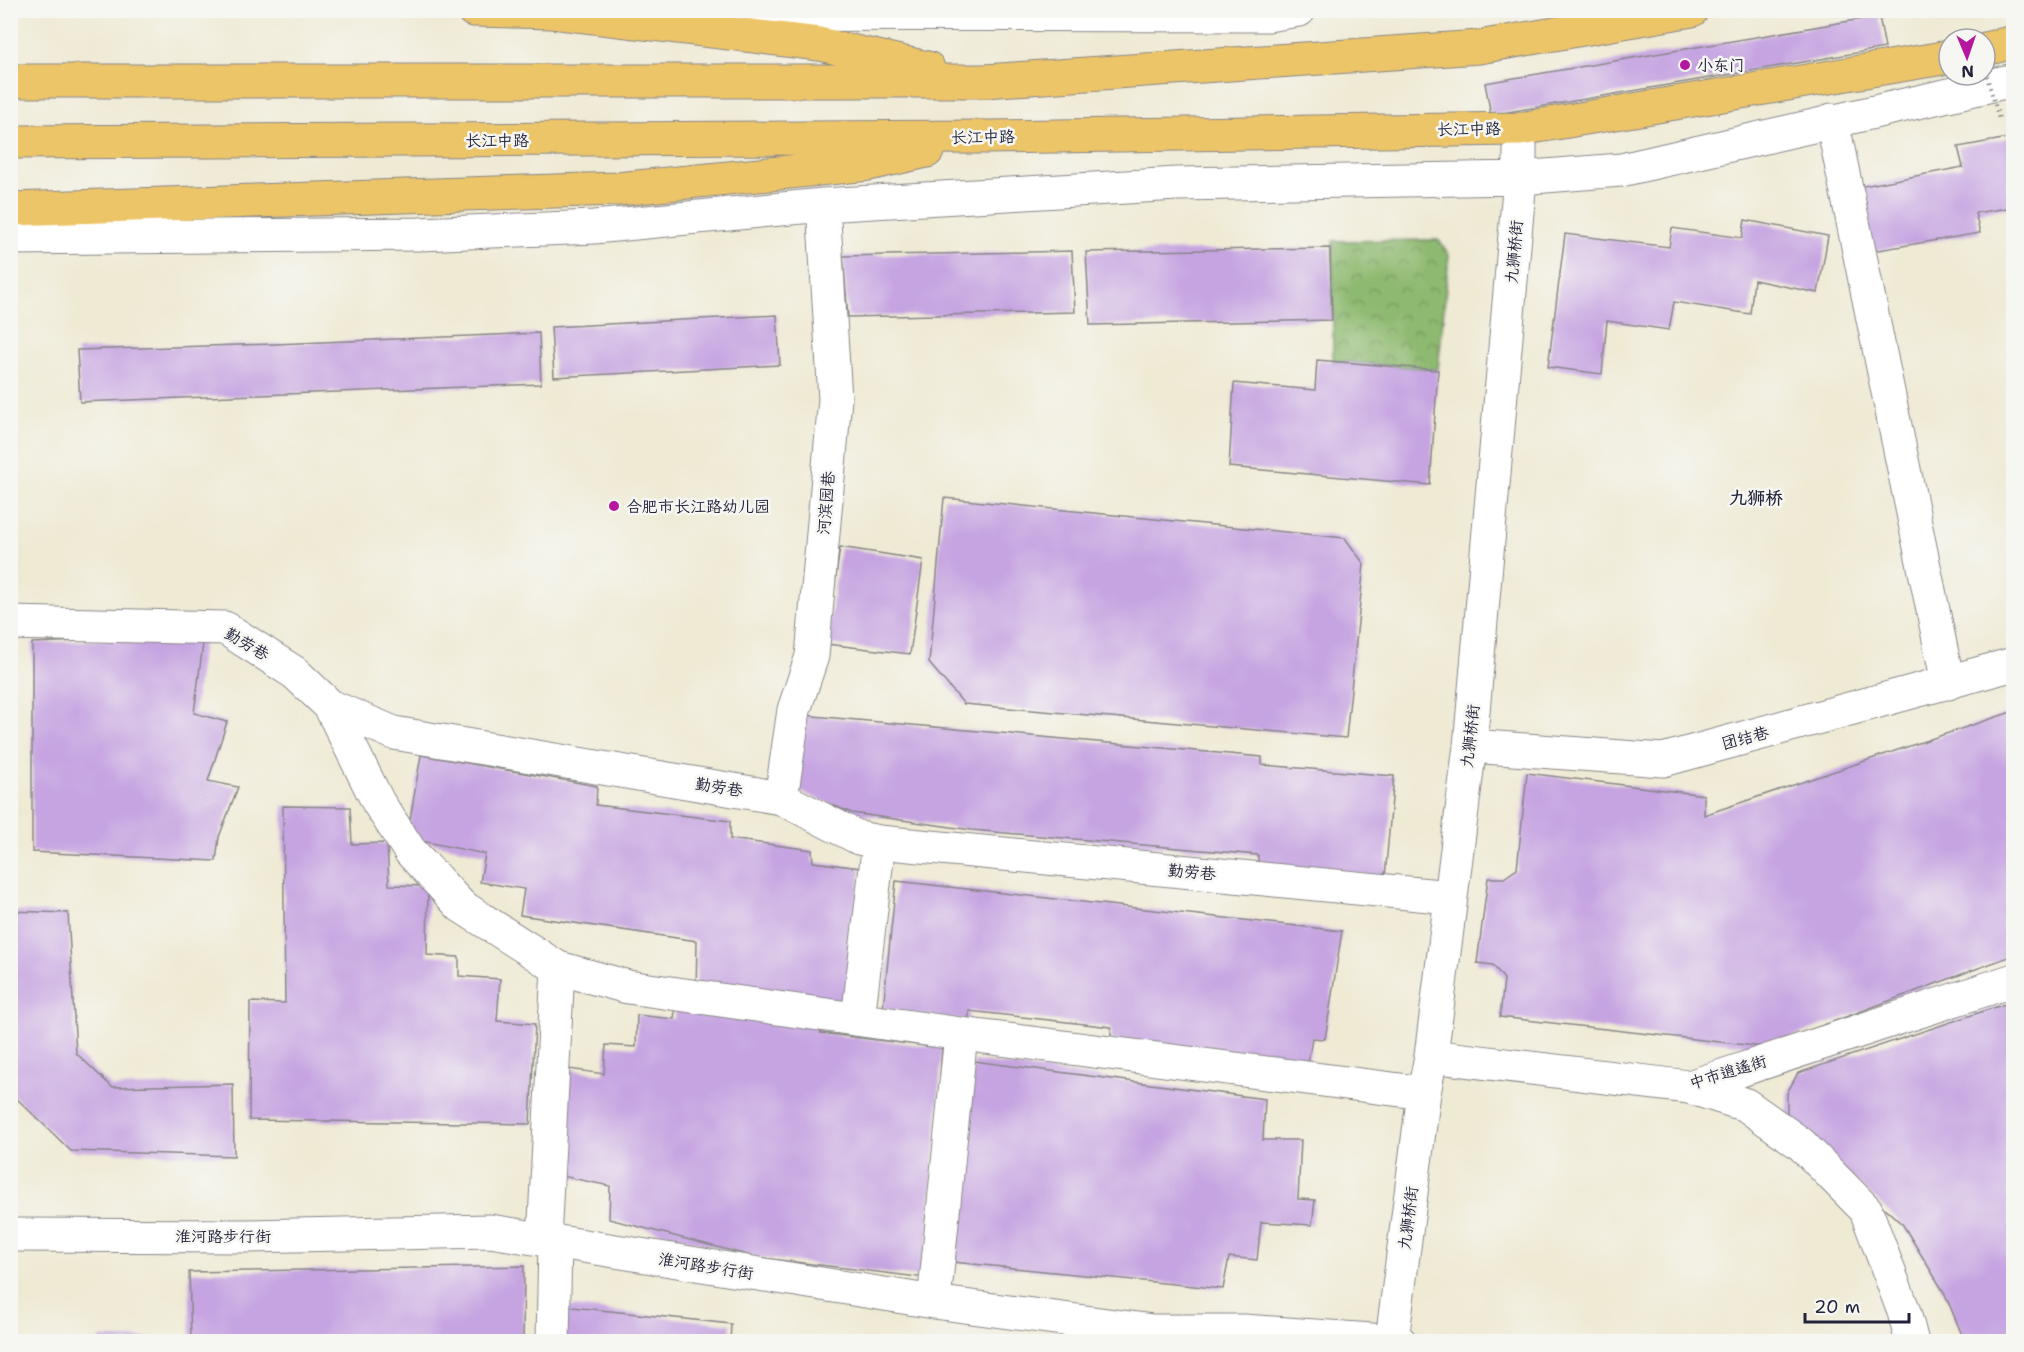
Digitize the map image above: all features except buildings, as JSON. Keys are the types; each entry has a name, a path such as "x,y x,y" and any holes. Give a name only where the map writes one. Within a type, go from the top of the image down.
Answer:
{"highway":[{"path":"473,10 552,12 819,44 985,81"},
{"path":"10,81 985,81 1479,47 1692,10"},
{"path":"1997,46 2013,42"},
{"name":"长江中路","path":"10,142 985,137 1520,129 1937,59"},
{"path":"10,209 617,189 869,164 985,137"}],"street":[{"path":"552,12 748,15 1268,15 1299,10"},
{"path":"10,238 419,234 594,227 823,205 1177,184 1520,178 1621,170 2013,80"},
{"path":"1833,120 1948,683"},
{"name":"九狮桥街","path":"1396,1341 1424,1093 1431,1056 1470,746 1520,178 1520,129"},
{"name":"河滨园巷","path":"781,798 794,710 812,656 835,399 823,205"},
{"name":"勤劳巷","path":"10,623 225,628 295,673 330,706 394,734 781,798 860,838 879,842 1450,897"},
{"name":"团结巷","path":"1470,746 1663,760 2013,664"},
{"path":"330,706 378,802 410,851 462,906 558,968 628,987 961,1034 1424,1093"},
{"path":"858,1019 879,842"},
{"path":"553,1341 550,1241 558,968"},
{"name":"中市逍遥街","path":"1431,1056 1689,1087 2013,980"},
{"path":"934,1302 961,1034"},
{"path":"1689,1087 1746,1105 1801,1144 1866,1210 1905,1312 1912,1341"},
{"name":"淮河路步行街","path":"10,1235 246,1236 490,1231 1152,1336 1244,1331 1396,1341"}],"path":[{"path":"1990,87 1999,119"}],"green space":[{"path":"1439,240 1449,255 1438,370 1333,361 1333,241"}],"place":[{"name":"小东门","path":"1685,65"},
{"name":"合肥市长江路幼儿园","path":"614,506"}],"district":[{"name":"九狮桥","path":"1756,498"}]}
